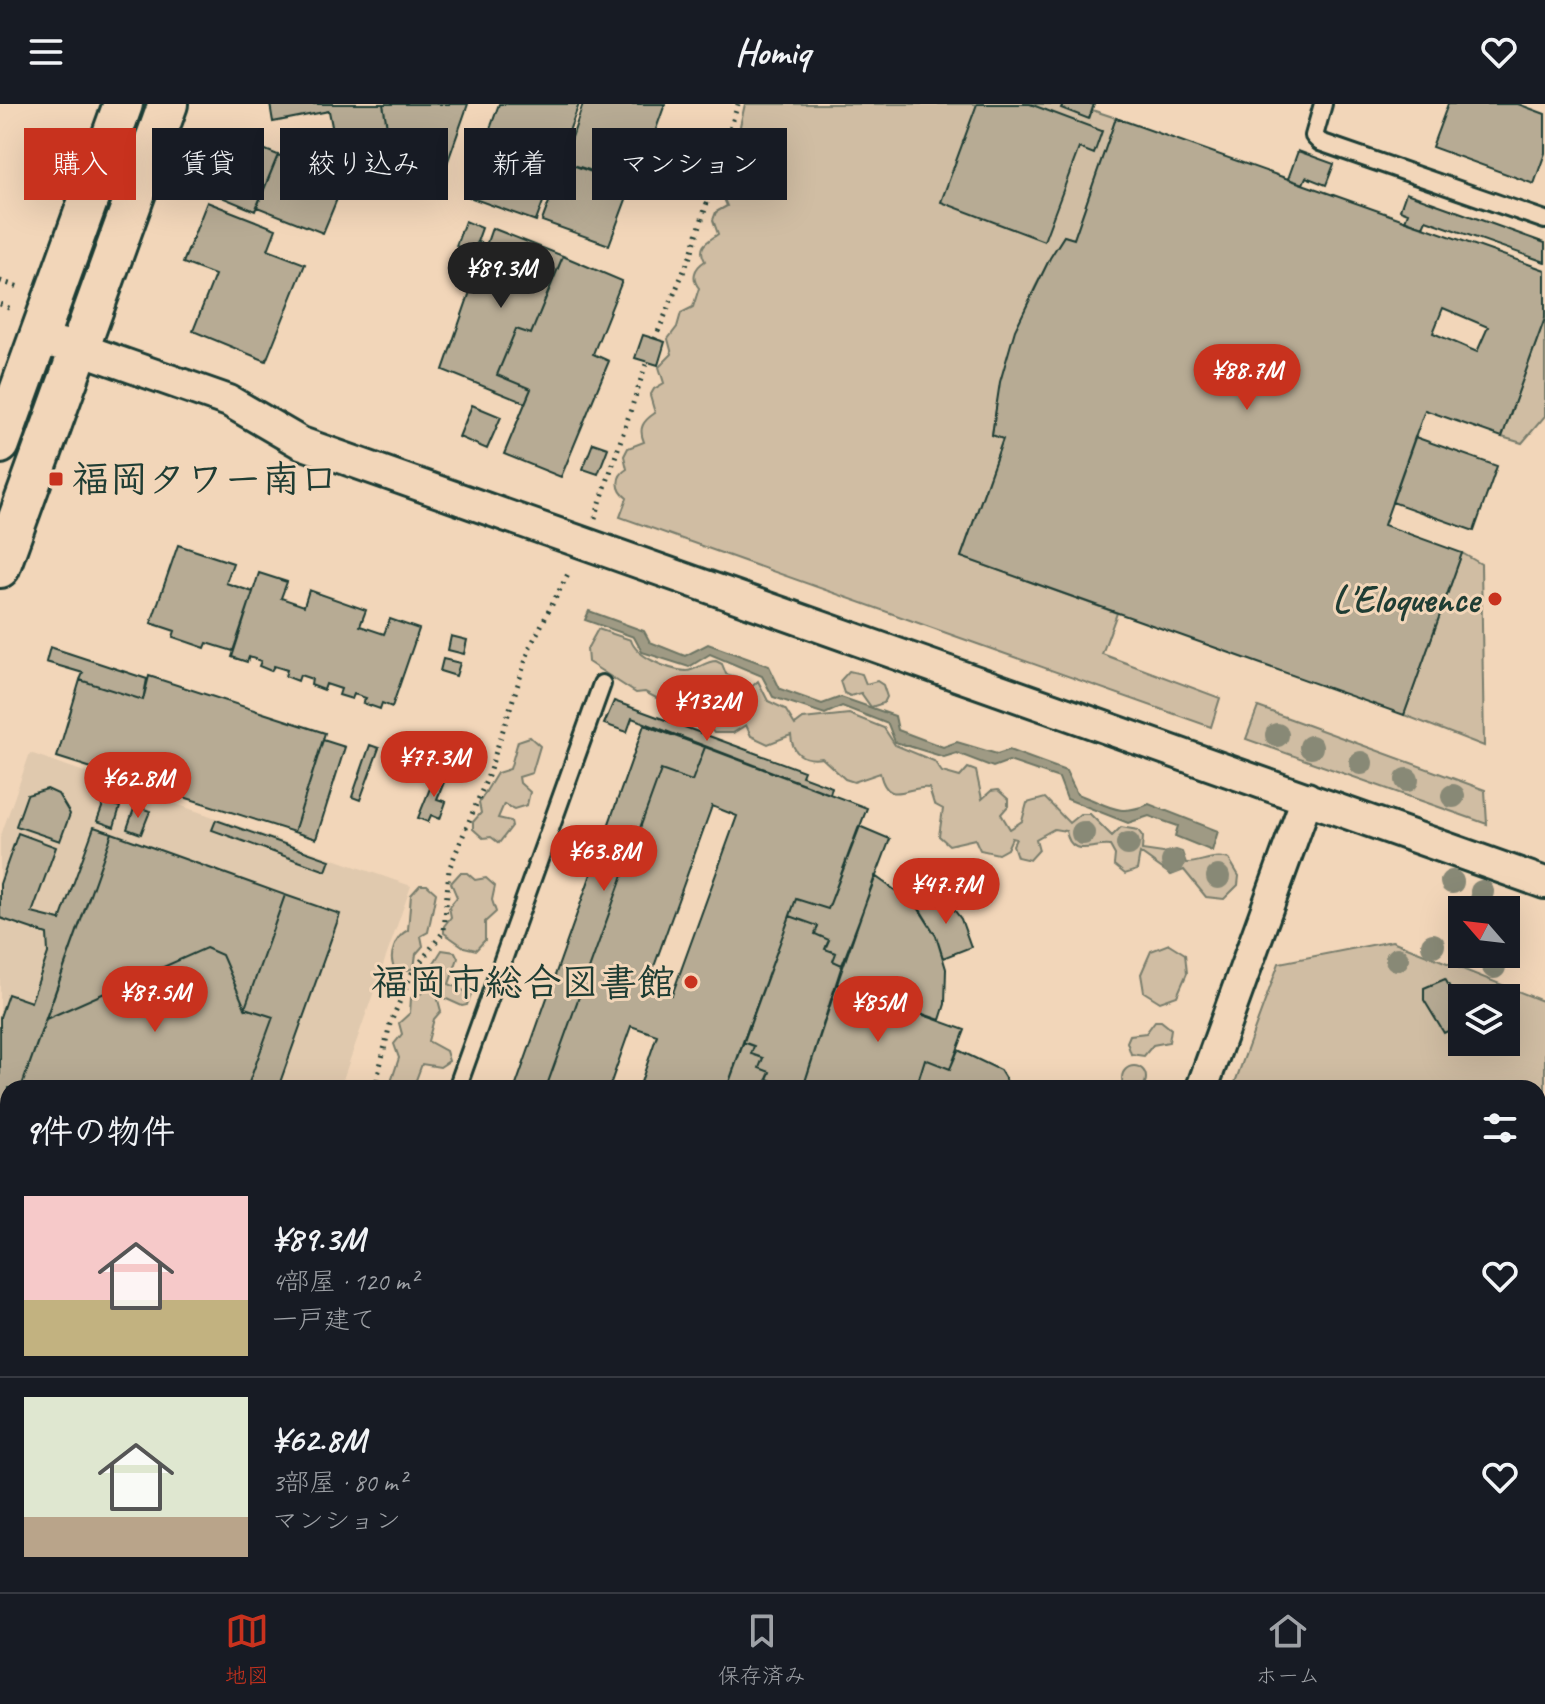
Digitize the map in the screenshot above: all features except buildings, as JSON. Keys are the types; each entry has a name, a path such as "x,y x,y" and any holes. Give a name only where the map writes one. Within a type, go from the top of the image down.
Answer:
{"street":[{"path":"0,444 123,104"},
{"path":"0,568 168,104"},
{"path":"37,339 78,348 229,401 301,443 1545,883"},
{"path":"1205,1080 1307,798"}],"lane":[{"path":"1323,104 1314,136 1320,142 1545,220"},
{"path":"460,1080 602,684"}],"path":[{"path":"655,339 691,254 738,104"},
{"path":"0,281 27,290"},
{"path":"599,509 647,361"},
{"path":"377,1080 390,1024 412,973 444,931 449,869 488,776 530,647 584,542"}],"shaded area":[{"path":"141,104 147,104 136,134 136,128 132,128"},
{"path":"745,104 1094,104 1092,110 1116,118 1074,239 1064,236 1037,283 1017,331 1002,381 992,434 1003,439 961,557 1117,613 1102,654 1220,698 1211,727 620,517 627,498 618,483 620,475 627,469 624,456 628,448 644,442 643,425 655,413 650,396 654,389 664,383 659,367 672,354 668,339 677,327 681,313 693,307 699,288 695,273 705,261 703,247 718,234 713,220 716,212 727,206 725,200 787,200 787,128 740,126"},
{"path":"106,200 112,200 74,306 68,304"},
{"path":"1545,318 1545,416 1522,443 1502,437"},
{"path":"1462,553 1481,564 1484,746 1404,715"},
{"path":"589,611 644,631 650,642 685,656 708,644 769,666 780,689 822,704 841,697 895,716 898,730 943,747 957,742 997,754 1009,750 1066,771 1077,794 1120,810 1149,804 1218,831 1212,851 1175,836 1178,826 1149,816 1128,823 1067,799 1059,778 1009,761 993,767 957,753 944,757 895,742 888,724 842,706 825,714 773,697 762,676 710,654 689,667 642,652 634,637 585,620"},
{"path":"598,629 631,640 646,657 671,668 690,671 716,661 722,664 726,674 740,678 748,690 758,681 768,701 785,709 795,725 803,719 849,714 884,728 895,745 934,761 942,772 960,777 968,768 976,771 982,799 991,791 998,790 1008,799 1008,806 1001,814 1010,829 1022,821 1027,803 1045,798 1069,823 1080,814 1090,814 1112,836 1121,827 1138,830 1143,837 1142,850 1163,853 1176,850 1182,852 1186,863 1229,859 1239,876 1238,885 1224,899 1206,897 1184,870 1171,875 1140,853 1137,870 1125,874 1114,865 1115,855 1110,846 1077,848 1072,845 1066,831 1054,829 1036,839 1039,850 1030,860 1017,857 1013,845 1016,839 1012,838 1007,849 998,854 980,850 975,839 949,845 939,836 943,809 934,804 929,788 894,793 888,790 880,773 854,782 845,779 822,758 800,755 791,735 768,744 751,736 746,725 733,733 714,733 703,719 690,711 681,711 645,692 636,693 588,662 587,649"},
{"path":"849,671 862,674 866,684 877,681 883,685 887,697 884,703 871,707 861,693 850,696 844,693 840,681"},
{"path":"1258,707 1485,790 1487,824 1246,739"},
{"path":"530,737 540,746 532,773 519,777 520,783 530,792 527,805 514,809 504,804 498,818 511,821 512,826 499,843 491,837 483,838 473,829 473,822 481,813 479,803 497,773 510,769 518,741"},
{"path":"30,753 411,886 343,1080 0,1080 0,838"},
{"path":"460,873 467,873 475,880 486,878 495,886 492,900 496,912 485,922 485,940 476,950 464,947 444,933 444,926 451,917 449,907 457,897 451,883"},
{"path":"420,885 427,885 436,893 428,932 421,936 423,946 416,954 414,968 401,972 395,969 392,953 400,937 408,930 411,895"},
{"path":"1392,941 1448,963 1448,968 1460,968 1500,984 1448,984 1448,1056 1520,1056 1520,992 1545,1002 1545,1080 1236,1080 1279,963"},
{"path":"1169,944 1185,954 1187,973 1177,996 1160,1002 1144,992 1141,974 1151,951"},
{"path":"442,950 455,952 458,958 449,984 471,994 467,1005 462,1006 442,997 438,1000 441,1011 434,1019 428,1041 446,1051 449,1061 440,1067 422,1064 416,1080 392,1080 399,1058 394,1044 402,1034 399,1023 410,1013 411,998 422,993 420,985"},
{"path":"1155,1021 1161,1021 1171,1029 1169,1042 1153,1045 1144,1056 1131,1054 1127,1042 1130,1035 1146,1033"},
{"path":"1129,1067 1139,1067 1145,1073 1146,1080 1122,1080 1125,1069"}],"place":[{"name":"福岡タワー南口","path":"56,479"},
{"name":"L'Eloquence","path":"1495,599"},
{"name":"福岡市総合図書館","path":"691,982"}]}
